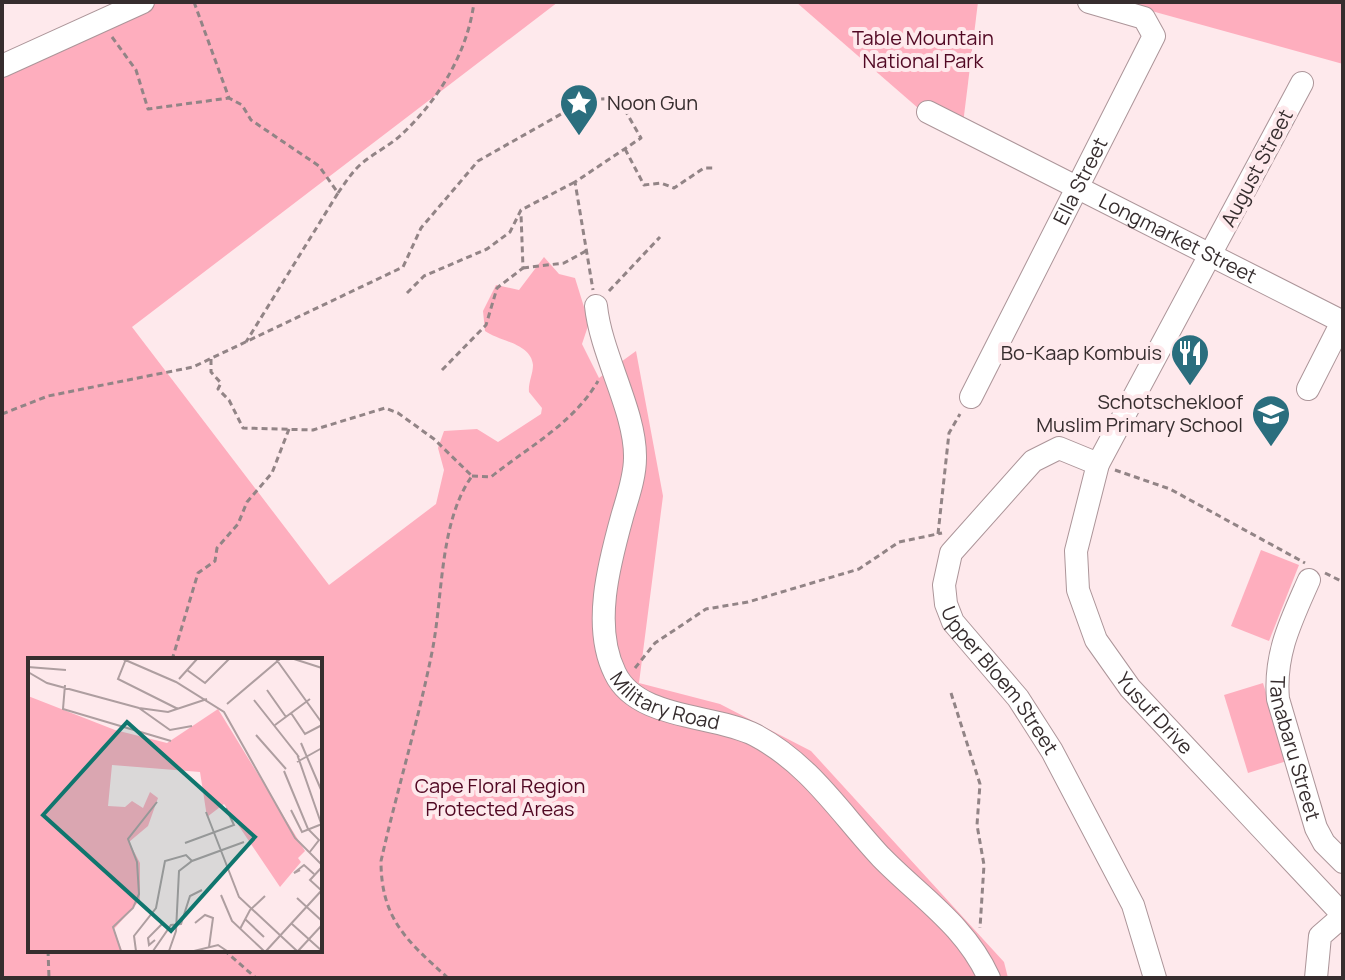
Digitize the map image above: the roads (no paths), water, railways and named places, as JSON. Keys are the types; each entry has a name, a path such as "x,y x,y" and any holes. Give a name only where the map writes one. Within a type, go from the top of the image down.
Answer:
{"street":[{"path":"2,66 143,2"},
{"name":"Ella Street","path":"971,397 1154,36 1144,18 1089,2"},
{"name":"August Street","path":"1108,468 1211,256 1302,83"},
{"name":"Longmarket Street","path":"928,112 1343,322"},
{"name":"Military Road","path":"596,306 609,362 632,434 635,458 606,596 608,656 616,676 629,691 652,704 754,734 787,755 834,799 880,856 956,926 989,978"},
{"path":"1308,389 1343,322"},
{"name":"Upper Bloem Street","path":"1108,468 1059,448 1045,452 951,553 944,585 949,613 1018,698 1052,751 1133,905 1155,978"},
{"name":"Yusuf Drive","path":"1108,468 1076,551 1078,590 1096,640 1130,688 1343,916"},
{"name":"Tanabaru Street","path":"1312,574 1281,646 1276,678 1278,699 1316,828 1324,843 1343,862"},
{"path":"1316,978 1320,936 1343,916"}],"place":[{"name":"Noon Gun","path":"579,137"},
{"name":"Bo-Kaap Kombuis","path":"1190,387"},
{"name":"Schotschekloof Muslim Primary School","path":"1271,448"}],"park label":[{"name":"Table Mountain National Park","path":"923,50"},
{"name":"Cape Floral Region Protected Areas","path":"500,798"}]}
